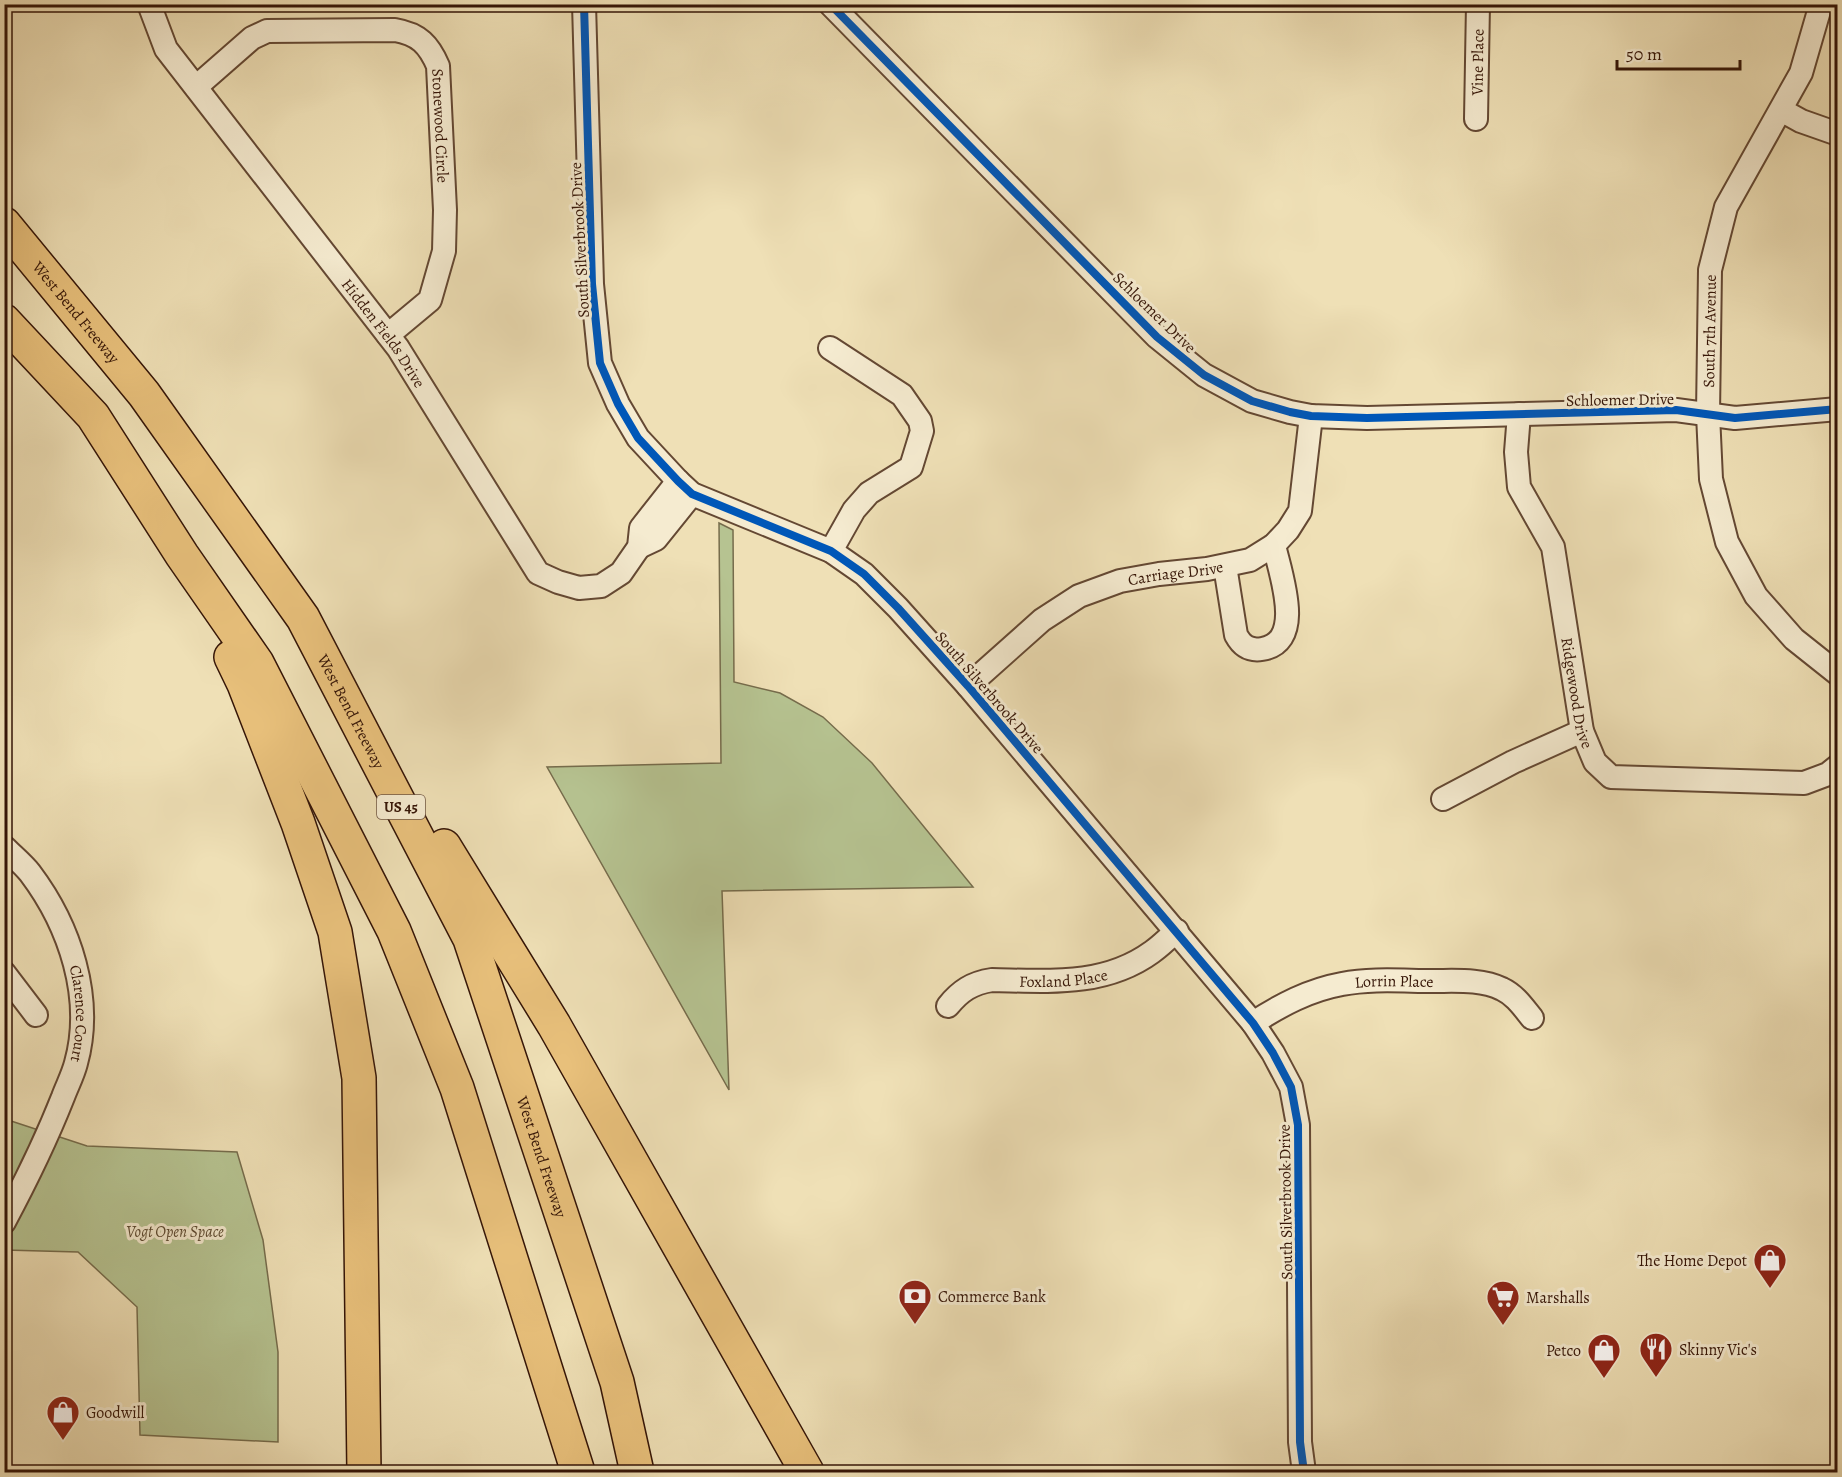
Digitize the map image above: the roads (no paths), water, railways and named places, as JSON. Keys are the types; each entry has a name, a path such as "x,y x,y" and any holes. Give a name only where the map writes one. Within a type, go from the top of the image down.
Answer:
{"highway":[{"name":"West Bend Freeway","path":"4,224 144,394 303,618 470,939 617,1382 637,1473"},
{"path":"4,321 93,416 182,555 257,663 394,932 457,1088 578,1473"},
{"path":"182,555 244,684 298,824 335,932 359,1078 363,1473"},
{"path":"303,618 554,1025 807,1473"}],"street":[{"name":"Hidden Fields Drive","path":"149,4 166,49 398,348 538,573 579,588 601,586 621,573 639,548 641,528 685,487"},
{"name":"South Silverbrook Drive","path":"584,4 592,284 600,363 618,404 638,438 685,487 831,551 864,574 968,686 1176,931 1253,1023 1282,1068 1290,1087 1298,1125 1300,1442 1304,1473"},
{"name":"Schloemer Drive","path":"830,4 1157,337 1204,375 1252,401 1311,416 1367,418 1672,410 1736,418 1838,409"},
{"name":"Vine Place","path":"1476,118 1478,4"},
{"name":"South 7th Avenue","path":"1821,4 1801,73 1726,207 1710,270 1708,414 1711,479 1727,542 1756,596 1794,639 1838,674"},
{"name":"Stonewood Circle","path":"196,87 252,38 267,31 395,30 416,35 432,52 438,66 445,210 444,251 430,300 388,335"},
{"path":"1781,110 1801,121 1838,134"},
{"path":"830,348 902,395 920,421 922,431 911,467 869,493 854,510 831,551"},
{"name":"Ridgewood Drive","path":"1519,414 1516,452 1519,487 1553,547 1582,731 1595,762 1611,777 1804,783 1828,774 1838,766"},
{"name":"Carriage Drive","path":"968,686 1042,620 1079,596 1120,581 1250,561 1274,545 1288,530 1300,511 1311,416"},
{"path":"1225,566 1236,635 1242,645 1252,650 1264,649 1278,643 1285,632 1287,606 1274,545"},
{"path":"1443,799 1513,762 1582,731"},
{"name":"Clarence Court","path":"4,847 30,872 63,928 75,964 80,990 82,1026 76,1063 52,1124 4,1222"},
{"name":"Foxland Place","path":"948,1006 966,988 978,982 1085,980 1113,973 1151,953 1176,931"},
{"path":"4,973 36,1015"},
{"name":"Lorrin Place","path":"1253,1023 1282,1005 1326,987 1359,981 1470,981 1486,984 1509,992 1532,1018"}],"place":[{"name":"The Home Depot","path":"1770,1289"},
{"name":"Commerce Bank","path":"915,1325"},
{"name":"Marshalls","path":"1503,1326"},
{"name":"Skinny Vic's","path":"1656,1378"},
{"name":"Petco","path":"1604,1379"},
{"name":"Goodwill","path":"63,1441"}],"park label":[{"name":"Vogt Open Space","path":"175,1231"}]}
